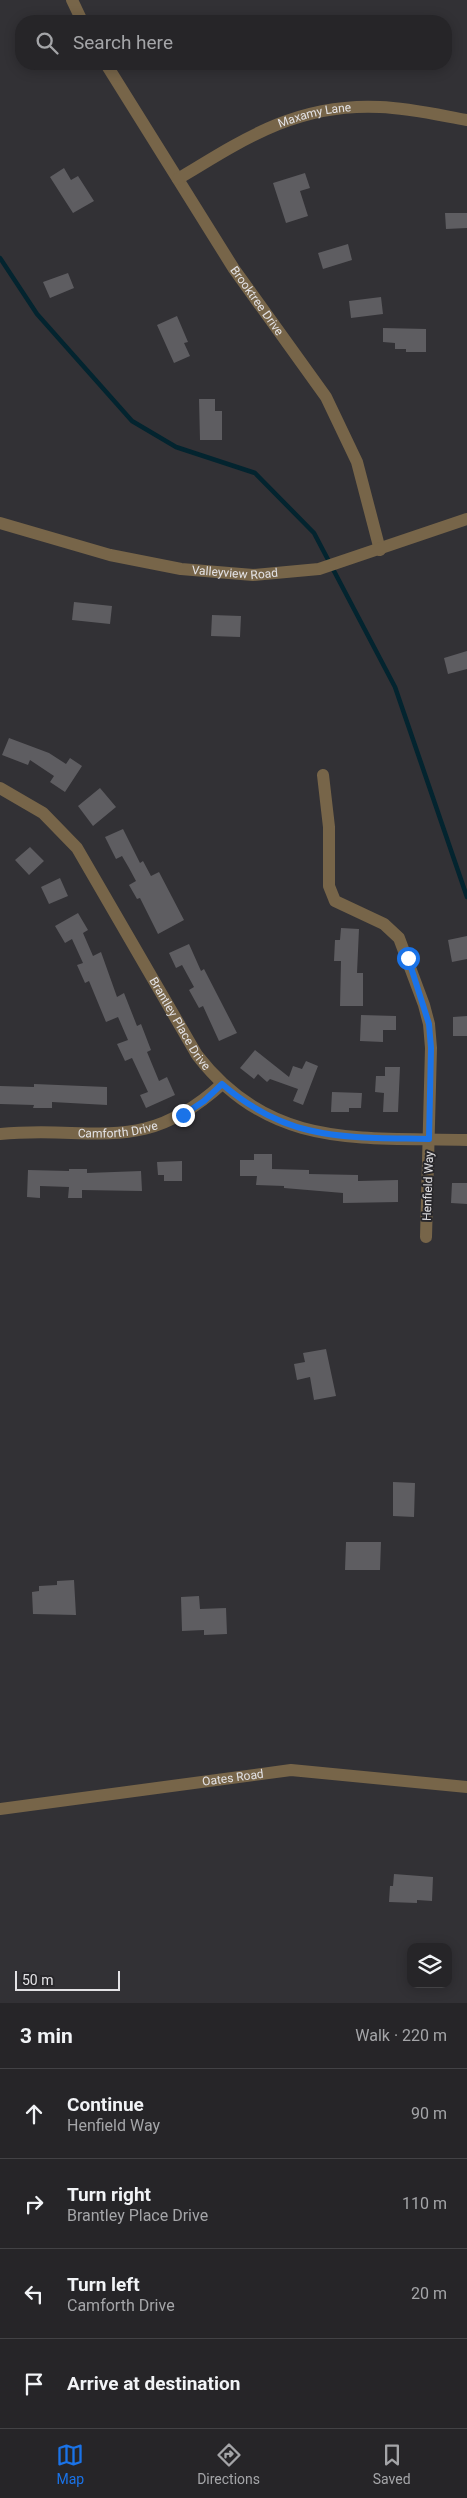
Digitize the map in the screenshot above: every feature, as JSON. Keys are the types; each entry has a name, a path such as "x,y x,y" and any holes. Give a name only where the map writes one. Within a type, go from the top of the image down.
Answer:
{"street":[{"path":"72,0 79,15"},
{"name":"Brooktree Drive","path":"110,70 234,269 326,397 357,462 380,550"},
{"name":"Maxamy Lane","path":"178,179 236,144 283,120 341,108 381,107 467,120"},
{"name":"Valleyview Road","path":"0,523 110,555 181,569 253,575 319,569 380,550 467,519"},
{"name":"Henfield Way","path":"323,775 328,827 328,886 335,902 384,924 400,938 429,1024 431,1048 426,1237"},
{"name":"Brantley Place Drive","path":"0,788 42,812 77,848 197,1055 222,1084 262,1113 292,1127 338,1137 467,1140"},
{"name":"Camforth Drive","path":"0,1134 111,1135 150,1129 183,1115 204,1101 222,1084"},
{"name":"Oates Road","path":"0,1809 291,1770 467,1787"}],"building":[{"path":"64,168 71,180 78,176 94,201 73,213 50,177"},
{"path":"305,173 310,188 300,191 308,216 286,223 273,183"},
{"path":"445,213 467,213 467,228 446,229"},
{"path":"348,244 352,260 323,269 318,253"},
{"path":"68,273 74,288 50,298 43,282"},
{"path":"381,297 383,314 351,318 349,301"},
{"path":"177,316 188,342 184,343 190,356 174,363 157,325"},
{"path":"383,328 426,329 426,352 406,352 406,349 395,349 395,343 383,342"},
{"path":"199,399 215,399 215,411 222,411 222,440 200,440"},
{"path":"74,602 112,606 110,624 72,620"},
{"path":"212,615 241,616 240,637 211,636"},
{"path":"467,651 467,669 448,674 444,658"},
{"path":"9,738 49,753 66,764 70,758 82,766 65,792 50,782 54,776 30,760 28,765 2,755"},
{"path":"100,788 116,807 93,826 78,806"},
{"path":"123,829 140,863 143,861 151,876 159,872 184,920 158,934 140,898 137,899 129,885 136,881 129,868 122,856 116,859 105,837"},
{"path":"30,847 44,861 29,875 15,860"},
{"path":"60,878 68,896 49,904 41,887"},
{"path":"78,913 88,930 83,933 93,956 101,952 117,997 124,993 137,1026 141,1024 151,1050 147,1052 159,1081 167,1077 175,1095 146,1108 140,1095 148,1092 132,1058 125,1061 117,1044 128,1040 118,1017 106,1022 89,981 85,983 77,965 83,963 72,939 65,943 55,926"},
{"path":"341,928 359,929 357,973 363,973 363,1006 340,1006 341,961 334,961 335,940 340,940"},
{"path":"467,936 467,959 452,962 448,940"},
{"path":"189,944 201,971 204,969 237,1033 219,1041 203,1006 199,1008 189,990 194,987 182,965 176,968 169,953"},
{"path":"361,1015 396,1016 396,1030 383,1030 383,1042 360,1041"},
{"path":"467,1016 467,1036 453,1036 453,1017"},
{"path":"255,1050 289,1077 293,1066 302,1069 306,1061 318,1066 303,1105 293,1101 298,1089 270,1079 267,1082 258,1074 254,1079 240,1068"},
{"path":"385,1067 400,1067 398,1112 383,1112 384,1093 375,1092 376,1076 385,1076"},
{"path":"34,1084 107,1087 107,1105 52,1102 52,1108 33,1108 34,1105 0,1104 0,1086 34,1087"},
{"path":"332,1092 362,1093 361,1108 349,1108 349,1112 331,1112"},
{"path":"254,1154 272,1154 272,1169 309,1170 309,1174 358,1175 358,1181 398,1180 398,1202 343,1203 343,1193 284,1188 284,1186 256,1185 257,1176 240,1176 240,1160 254,1160"},
{"path":"182,1161 182,1181 164,1181 164,1175 158,1175 157,1162"},
{"path":"69,1169 87,1169 87,1173 141,1171 142,1191 82,1190 82,1198 68,1198 69,1187 40,1186 40,1198 27,1197 28,1170 69,1171"},
{"path":"452,1183 467,1183 467,1204 451,1203"},
{"path":"326,1349 336,1396 314,1400 310,1377 297,1380 294,1364 305,1362 303,1353"},
{"path":"393,1482 415,1483 414,1517 393,1516"},
{"path":"346,1542 381,1542 380,1570 345,1570"},
{"path":"74,1580 76,1615 33,1614 32,1592 39,1591 39,1586 57,1585 57,1581"},
{"path":"199,1596 200,1609 226,1608 227,1634 204,1635 204,1630 182,1631 181,1597"},
{"path":"394,1874 433,1877 432,1901 417,1900 417,1903 389,1902 390,1886 393,1886"}],"waterway":[{"path":"0,258 37,314 132,421 176,447 255,473 314,533 395,687 467,897"}],"route":[{"path":"183,1115 204,1101 222,1084 238,1098 262,1113 292,1127 338,1137 429,1139 431,1048 429,1024 408,958"}]}
